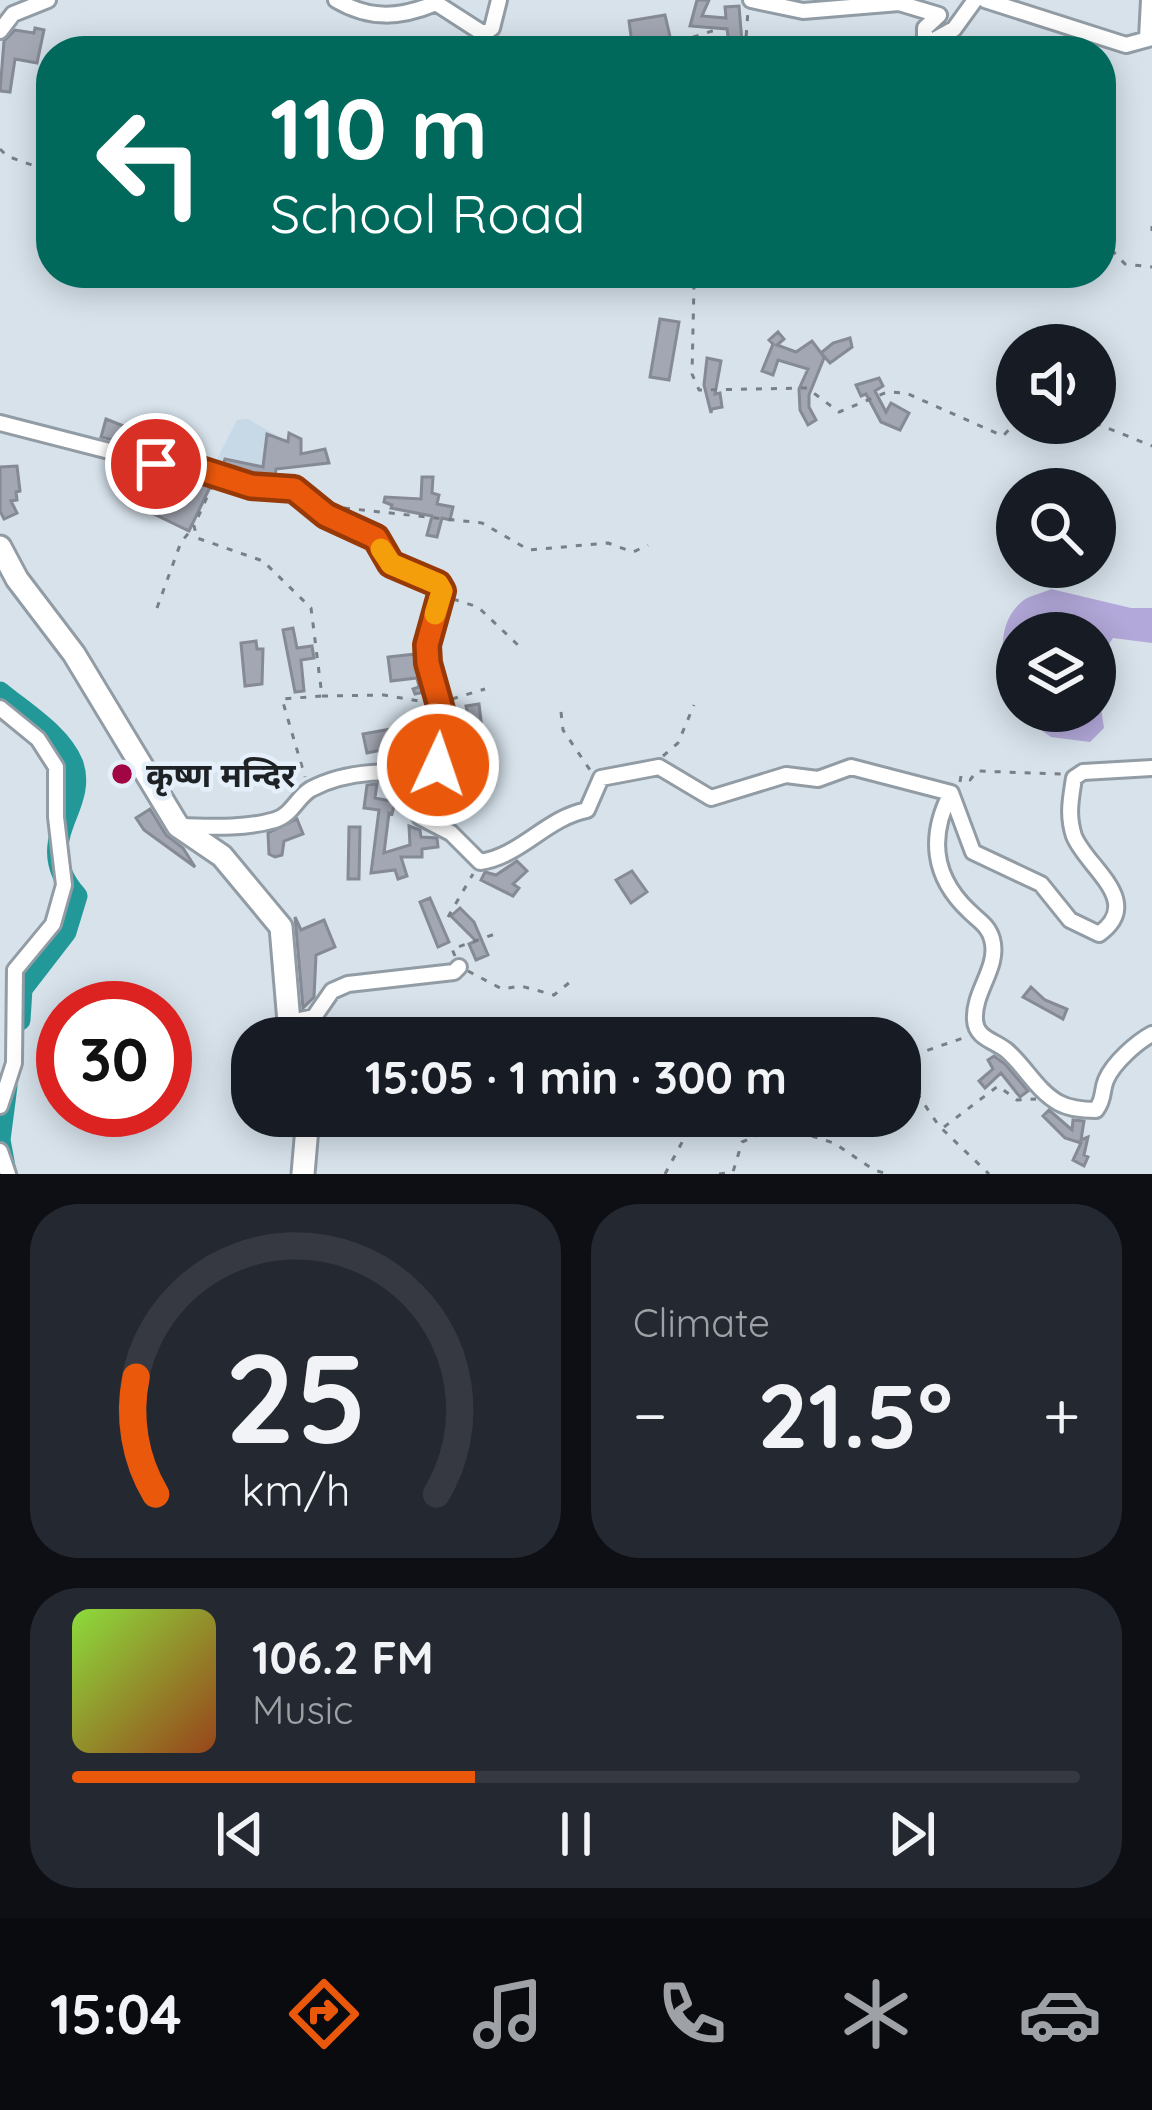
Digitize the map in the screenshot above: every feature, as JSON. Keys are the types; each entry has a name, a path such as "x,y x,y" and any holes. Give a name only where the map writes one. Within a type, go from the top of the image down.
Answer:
{"main road":[{"path":"0,547 17,579 74,654 178,826 222,856 281,928 290,1017"},
{"path":"303,1174 306,1137"}],"street":[{"path":"0,31 13,14 47,0"},
{"path":"336,0 359,13 403,17 436,3 484,34 491,28 499,0"},
{"path":"749,0 803,11 899,3 939,15 925,28 925,36"},
{"path":"941,36 954,29 975,0"},
{"path":"985,0 1098,36"},
{"path":"1116,42 1126,45 1149,38 1149,0"},
{"path":"0,423 251,486 294,489 326,515 376,538 391,564 438,584 442,591 427,645 440,702 438,765 420,817 451,833 480,862 501,859 566,814 587,810 602,778 659,767 711,798 786,775 818,779 851,766 953,796"},
{"path":"0,708 38,739 56,767 64,886 53,924 15,970 14,1063 0,1106"},
{"path":"953,796 973,852 1041,884 1070,920 1099,934 1109,927 1116,903 1112,887 1076,842 1069,814 1074,778 1083,772 1152,768"},
{"path":"178,826 224,828 280,819 309,790 372,772 434,777"},
{"path":"953,796 934,842 944,884 987,927 994,944 975,1009 978,1031 1006,1051 1058,1102 1082,1111 1096,1110 1111,1072 1152,1034"},
{"path":"314,1017 332,991 348,984 454,972 459,967"},
{"path":"0,1151 8,1174"}],"path":[{"path":"746,36 749,0"},
{"path":"696,36 715,30"},
{"path":"0,149 36,167"},
{"path":"1116,254 1125,264 1152,267"},
{"path":"694,288 692,374 699,390 807,388 839,412 887,392 906,392 996,433"},
{"path":"1116,431 1152,446"},
{"path":"157,608 181,542 194,526 216,477"},
{"path":"326,515 349,506 482,524 529,550 608,543 633,552 648,545"},
{"path":"194,526 197,538 263,562 311,608 322,696"},
{"path":"442,591 478,608 520,647"},
{"path":"309,790 282,698 383,695 414,703 440,702 484,689"},
{"path":"659,767 658,759 678,743 694,705"},
{"path":"561,712 563,730 586,768 602,778"},
{"path":"953,796 962,776 970,779 976,771 1058,773 1074,778"},
{"path":"448,917 480,862"},
{"path":"495,934 452,949 459,967 502,989 521,986 554,995 570,982"},
{"path":"921,1052 978,1031"},
{"path":"941,1129 998,1086 1017,1100 1048,1094"},
{"path":"921,1099 941,1129 988,1174"},
{"path":"718,1174 733,1172 742,1142 779,1126 834,1143 888,1174"},
{"path":"665,1174 685,1137"}],"shaded area":[{"path":"248,419 283,439 274,486 211,471 237,420"},
{"path":"1051,589 1131,608 1152,608 1152,643 1116,638 1116,612 1013,612 1024,600"},
{"path":"1044,732 1100,732 1090,742"}],"building":[{"path":"697,0 709,0 702,16 726,18 725,7 739,6 742,36 728,36 727,29 690,26"},
{"path":"665,15 670,36 631,36 629,21"},
{"path":"35,28 44,30 43,36 36,36 36,63 15,59 10,92 0,91 4,41 15,30 34,33"},
{"path":"660,319 679,322 669,380 650,377"},
{"path":"778,332 784,339 777,345 796,352 812,341 821,353 850,338 852,347 830,363 822,354 809,395 816,420 808,425 800,410 799,389 808,369 778,360 773,375 762,371 773,344 769,340"},
{"path":"707,358 721,361 715,394 720,393 722,407 711,413 704,385"},
{"path":"879,378 883,386 875,391 886,412 891,403 909,413 900,430 881,422 856,385"},
{"path":"106,419 136,431 133,445 101,437"},
{"path":"289,433 301,439 301,454 325,449 329,463 276,469 275,476 223,465 225,459 263,467 267,434 288,442"},
{"path":"17,466 20,491 17,500 11,501 17,513 4,519 0,467"},
{"path":"138,470 211,485 189,531 152,513 157,502 174,510 183,491 157,479 146,502 132,495 144,473"},
{"path":"422,477 433,477 437,504 453,507 450,520 442,518 437,537 427,535 432,516 391,508 384,502 385,497 421,499"},
{"path":"293,628 297,648 312,646 314,658 301,660 304,691 295,692 283,630"},
{"path":"256,641 257,649 263,649 262,684 245,686 241,643"},
{"path":"416,654 424,692 415,694 417,678 391,681 388,657"},
{"path":"479,704 485,754 459,750 459,733 472,732 466,706"},
{"path":"402,727 406,745 367,753 363,734"},
{"path":"377,784 375,798 395,802 384,853 410,845 409,826 420,830 421,837 437,838 438,847 422,849 422,857 401,857 407,876 398,879 395,870 371,873 379,810 364,808 367,785"},
{"path":"150,809 195,867 144,830 136,818"},
{"path":"297,819 303,834 284,841 282,855 269,854 268,833"},
{"path":"349,827 360,827 359,879 348,879"},
{"path":"517,861 527,871 513,884 519,888 513,896 481,880 485,872 496,875"},
{"path":"632,871 647,892 631,903 616,880"},
{"path":"430,898 449,942 438,947 420,902"},
{"path":"460,908 474,922 488,955 476,960 469,944 476,941 451,916"},
{"path":"295,917 301,930 324,920 335,947 316,955 314,997 303,1008"},
{"path":"1031,987 1045,1000 1067,1009 1063,1019 1023,997"},
{"path":"994,1056 1028,1091 1020,1097 1001,1073 985,1088 979,1081 993,1069 988,1060"},
{"path":"1049,1110 1072,1130 1073,1120 1084,1121 1081,1140 1088,1137 1084,1155 1088,1157 1084,1166 1073,1160 1081,1143 1065,1138 1043,1116"}],"waterway":[{"path":"0,692 60,743 76,780 58,858 77,896 66,932 22,989 20,1020"},
{"path":"5,1167 0,1140 7,1086"}],"slow traffic":[{"path":"381,549 391,564 438,584 442,591 435,614"}],"place":[{"name":"कृष्ण मन्दिर","path":"122,774"}],"route":[{"path":"156,464 201,470 251,486 294,489 326,515 376,538 391,564 438,584 442,591 427,645 442,713 438,765"}]}
